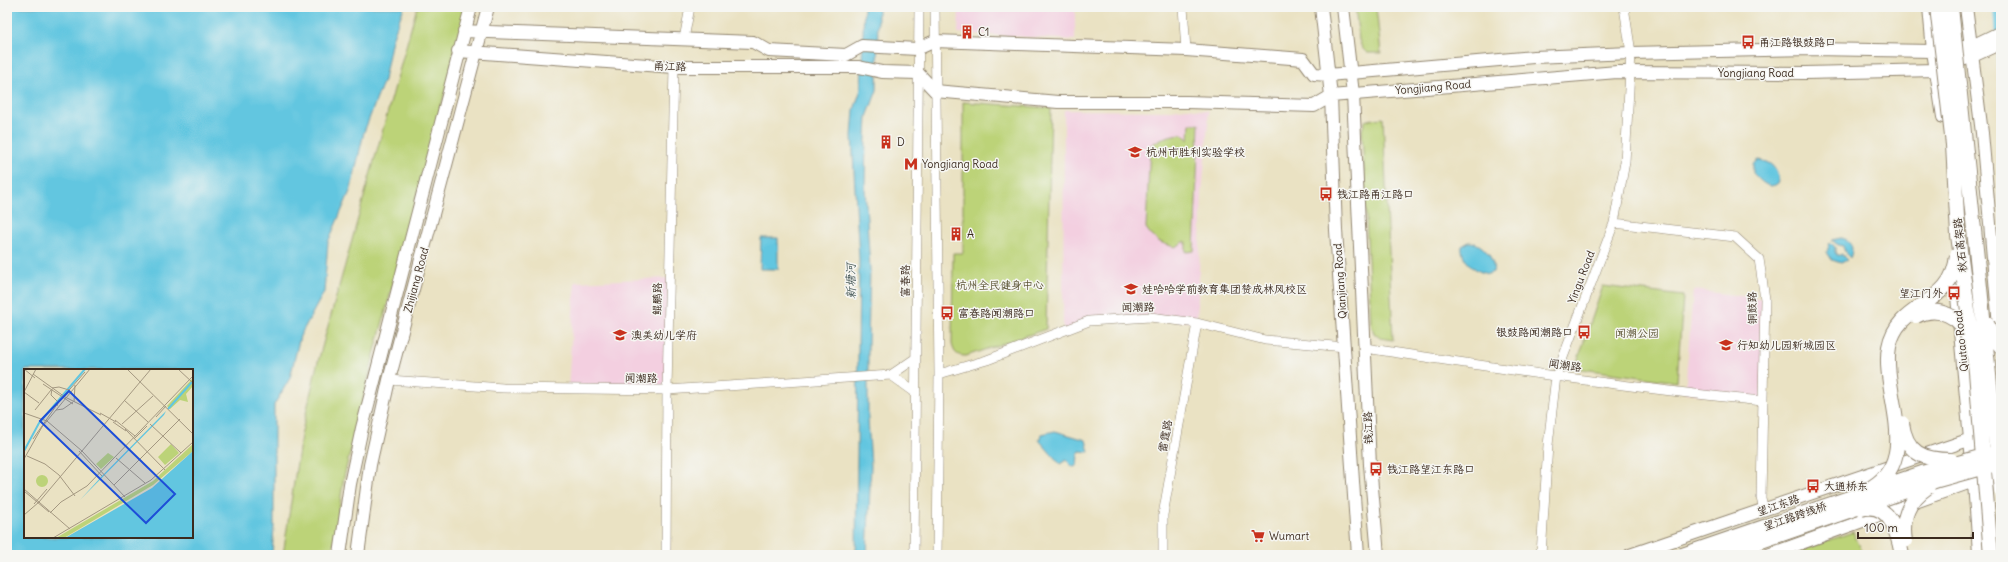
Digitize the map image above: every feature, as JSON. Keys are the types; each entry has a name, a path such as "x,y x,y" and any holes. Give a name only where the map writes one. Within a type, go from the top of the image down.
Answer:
{"highway":[{"name":"秋石高架路","path":"1937,7 1953,144 1958,235 1974,355 1988,503 1991,555"},
{"name":"秋石高架路","path":"1951,7 1982,309 1998,427 2001,484"},
{"path":"1864,492 1884,477 1894,459 1897,448 1897,433 1889,360 1889,348 1892,337 1897,326 1906,316 1933,299 1948,283 1956,263 1958,235"},
{"path":"1982,309 1991,334 2001,347"},
{"path":"1968,460 1928,459 1915,452 1907,442 1902,425 1895,348 1901,330 1911,319 1926,312 1943,312 1960,322 1966,332 1974,355"},
{"path":"1998,427 1998,398 2001,390"},
{"name":"望江路跨线桥","path":"1682,555 1864,492 2001,451"},
{"name":"望江路跨线桥","path":"1722,555 1833,515 1938,480 2001,463"},
{"path":"1908,555 1904,526 1908,508 1914,499 1938,480"},
{"path":"1833,515 1866,507 1882,511 1895,526 1902,555"}],"main road":[{"name":"Zhijiang Road","path":"340,555 350,484 362,428 458,51 471,7"},
{"name":"Zhijiang Road","path":"358,555 370,465 389,380 488,7"},
{"name":"Qianjiang Road","path":"1321,7 1331,96 1336,230 1358,555"},
{"name":"Qianjiang Road","path":"1343,7 1353,94 1365,348"},
{"name":"Qiutao Road","path":"1929,7 1933,51 1946,139 1959,331 1975,480 1979,555"},
{"path":"1966,7 1982,133 2001,347"},
{"path":"464,31 684,39"},
{"path":"1972,51 1990,43 2001,32"},
{"name":"Yongjiang Road","path":"684,39 753,42 769,51 846,55 862,46 917,49 935,42 1186,50 1304,59 1314,74 1328,75 1534,57 1631,53 1812,49 1972,51"},
{"path":"1990,43 2001,43"},
{"name":"甬江路","path":"458,51 674,67 859,67 882,72 918,74"},
{"name":"Yongjiang Road","path":"936,91 1058,102 1186,102 1314,106 1331,96 1631,72 1805,73 1936,70 1972,51"},
{"path":"918,74 936,91"},
{"name":"钱江路","path":"1365,348 1370,465 1378,555"},
{"name":"望江东路","path":"1630,555 1971,439 1998,427"},
{"path":"1768,555 1975,480 2001,484"}],"street":[{"path":"684,39 690,7"},
{"name":"富春路","path":"914,555 918,7"},
{"path":"935,7 939,374 937,555"},
{"path":"1183,7 1186,50"},
{"name":"Yingu Road","path":"1541,555 1548,445 1556,376 1614,223 1625,162 1631,53 1624,7"},
{"name":"鲲鹏路","path":"666,555 667,390 674,67"},
{"name":"铜鼓路","path":"1614,223 1734,237 1759,259 1765,299 1762,401 1762,498 1764,510"},
{"name":"闻潮路","path":"939,374 987,360 1089,321 1150,317 1198,323 1265,340 1344,347"},
{"name":"雷霆路","path":"1163,555 1163,515 1198,323"},
{"name":"闻潮路","path":"1365,348 1556,376 1685,393 1762,401"},
{"path":"916,358 891,375 916,393"},
{"name":"闻潮路","path":"389,380 503,388 667,390 891,375"}],"shaded area":[{"path":"959,7 1075,7 1075,40 958,33"},
{"name":"杭州市胜利实验学校","path":"1187,108 1209,111 1202,194 1197,323 1150,317 1089,321 1063,331 1064,110 1164,111"},
{"name":"澳美幼儿学府","path":"669,278 667,390 568,389 575,282"},
{"name":"行知幼儿园新城园区","path":"1693,290 1765,299 1762,401 1685,393"}],"green space":[{"path":"417,7 468,7 376,347 344,477 332,555 283,555 301,436 316,369"},
{"path":"1355,7 1376,7 1381,53 1367,53 1362,48 1359,40"},
{"name":"杭州全民健身中心","path":"963,102 1051,108 1046,329 966,356 956,353 952,344 953,253 963,253"},
{"path":"1383,118 1393,340 1380,338 1374,333 1371,324 1362,130 1365,121"},
{"path":"1190,124 1199,124 1194,251 1186,252 1186,241 1175,247 1165,244 1155,239 1146,228 1150,146 1161,139 1177,134 1182,134 1189,140"},
{"name":"闻潮公园","path":"1603,286 1683,296 1677,382 1575,368"},
{"path":"1853,532 1863,553 1857,555 1786,555"}],"water":[{"path":"7,7 404,7 392,39 384,80 364,132 351,189 328,242 324,292 300,336 290,378 274,405 274,527 272,555 7,555"},
{"path":"864,7 878,7 877,90 867,117 866,137 865,188 870,269 868,419 871,466 867,555 856,555 859,259 852,136 854,110 861,89"},
{"path":"1758,160 1767,162 1773,166 1777,173 1779,182 1772,186 1765,184 1753,173 1753,164"},
{"path":"761,238 778,238 778,269 760,269"},
{"path":"1841,238 1848,241 1851,245 1852,251 1850,258 1845,253 1843,246 1838,245 1832,240"},
{"path":"1469,242 1479,245 1487,252 1492,262 1493,272 1488,274 1483,273 1474,268 1466,260 1462,251 1462,246"},
{"path":"1830,242 1835,247 1835,252 1837,255 1842,255 1847,260 1841,263 1832,260 1827,252"},
{"path":"1055,431 1086,440 1089,452 1080,451 1078,454 1077,466 1073,467 1066,460 1060,464 1039,440 1042,434"}],"waterway":[{"path":"1997,7 2001,67"}],"place":[{"name":"C1","path":"967,32"},
{"name":"甬江路银鼓路口","path":"1748,42"},
{"name":"D","path":"886,142"},
{"name":"杭州市胜利实验学校","path":"1135,152"},
{"name":"Yongjiang Road","path":"911,164"},
{"name":"钱江路甬江路口","path":"1326,194"},
{"name":"A","path":"956,234"},
{"name":"娃哈哈学前教育集团赞成林风校区","path":"1131,289"},
{"name":"望江门外","path":"1954,293"},
{"name":"富春路闻潮路口","path":"947,313"},
{"name":"银鼓路闻潮路口","path":"1584,332"},
{"name":"澳美幼儿学府","path":"620,335"},
{"name":"行知幼儿园新城园区","path":"1726,345"},
{"name":"钱江路望江东路口","path":"1376,469"},
{"name":"大通桥东","path":"1813,486"},
{"name":"Wumart","path":"1258,536"}],"water label":[{"name":"新塘河","path":"851,281"}]}
